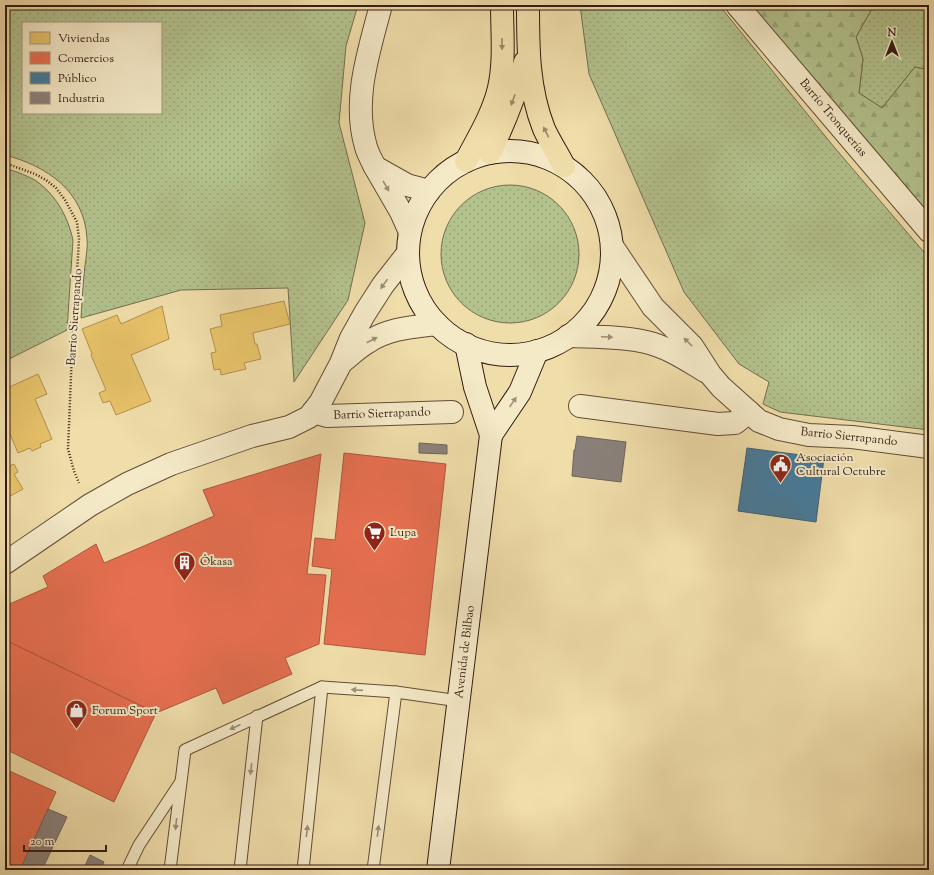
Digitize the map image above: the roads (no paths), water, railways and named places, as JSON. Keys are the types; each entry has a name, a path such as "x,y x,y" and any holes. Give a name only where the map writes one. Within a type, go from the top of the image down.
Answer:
{"highway":[{"path":"466,161 494,103 499,88 503,50 502,5"},
{"path":"528,5 528,50 531,85 544,129 564,166"},
{"path":"490,153 512,104 528,50"}],"street":[{"path":"382,5 362,81 360,103 362,127 366,148 375,167 401,212 410,232"},
{"name":"Barrio Tronquerías","path":"737,5 929,230"},
{"path":"516,151 541,156 564,166 580,178 593,192 602,208 609,227 612,246 611,266 606,287 597,306 585,323 568,336 553,345 537,351 519,354 501,354 483,351 450,335 437,324 425,308 416,291 410,272 408,253 410,232 417,211 429,191 446,174 466,161 490,153 516,151"},
{"path":"375,167 407,185 429,191"},
{"path":"612,246 653,307 692,346 710,374"},
{"name":"Barrio Sierrapando","path":"5,563 90,505 108,494 148,474 252,436 289,427 309,417 320,403 341,363 351,338 365,313 383,285 408,253"},
{"path":"341,363 368,342 382,335 400,328 437,324"},
{"path":"568,336 613,337 646,342 670,351 710,374"},
{"path":"466,344 475,387 491,435"},
{"path":"491,435 520,392 537,351"},
{"name":"Barrio Sierrapando","path":"710,374 721,387 749,412 759,420 772,426 809,436 852,437 929,447"},
{"path":"580,406 718,424 735,423 749,412"},
{"name":"Barrio Sierrapando","path":"313,412 327,416 452,412"},
{"name":"Avenida de Bilbao","path":"438,870 491,435"}],"lane":[{"path":"170,870 185,750 322,687 396,692 459,701"},
{"path":"303,870 322,687"},
{"path":"373,870 396,692"},
{"path":"240,870 257,716"},
{"path":"127,870 139,845 181,781"}],"place":[{"name":"Asociación Cultural Octubre","path":"781,484"},
{"name":"Lupa","path":"375,552"},
{"name":"Ôkasa","path":"185,582"},
{"name":"Forum Sport","path":"76,730"}]}
